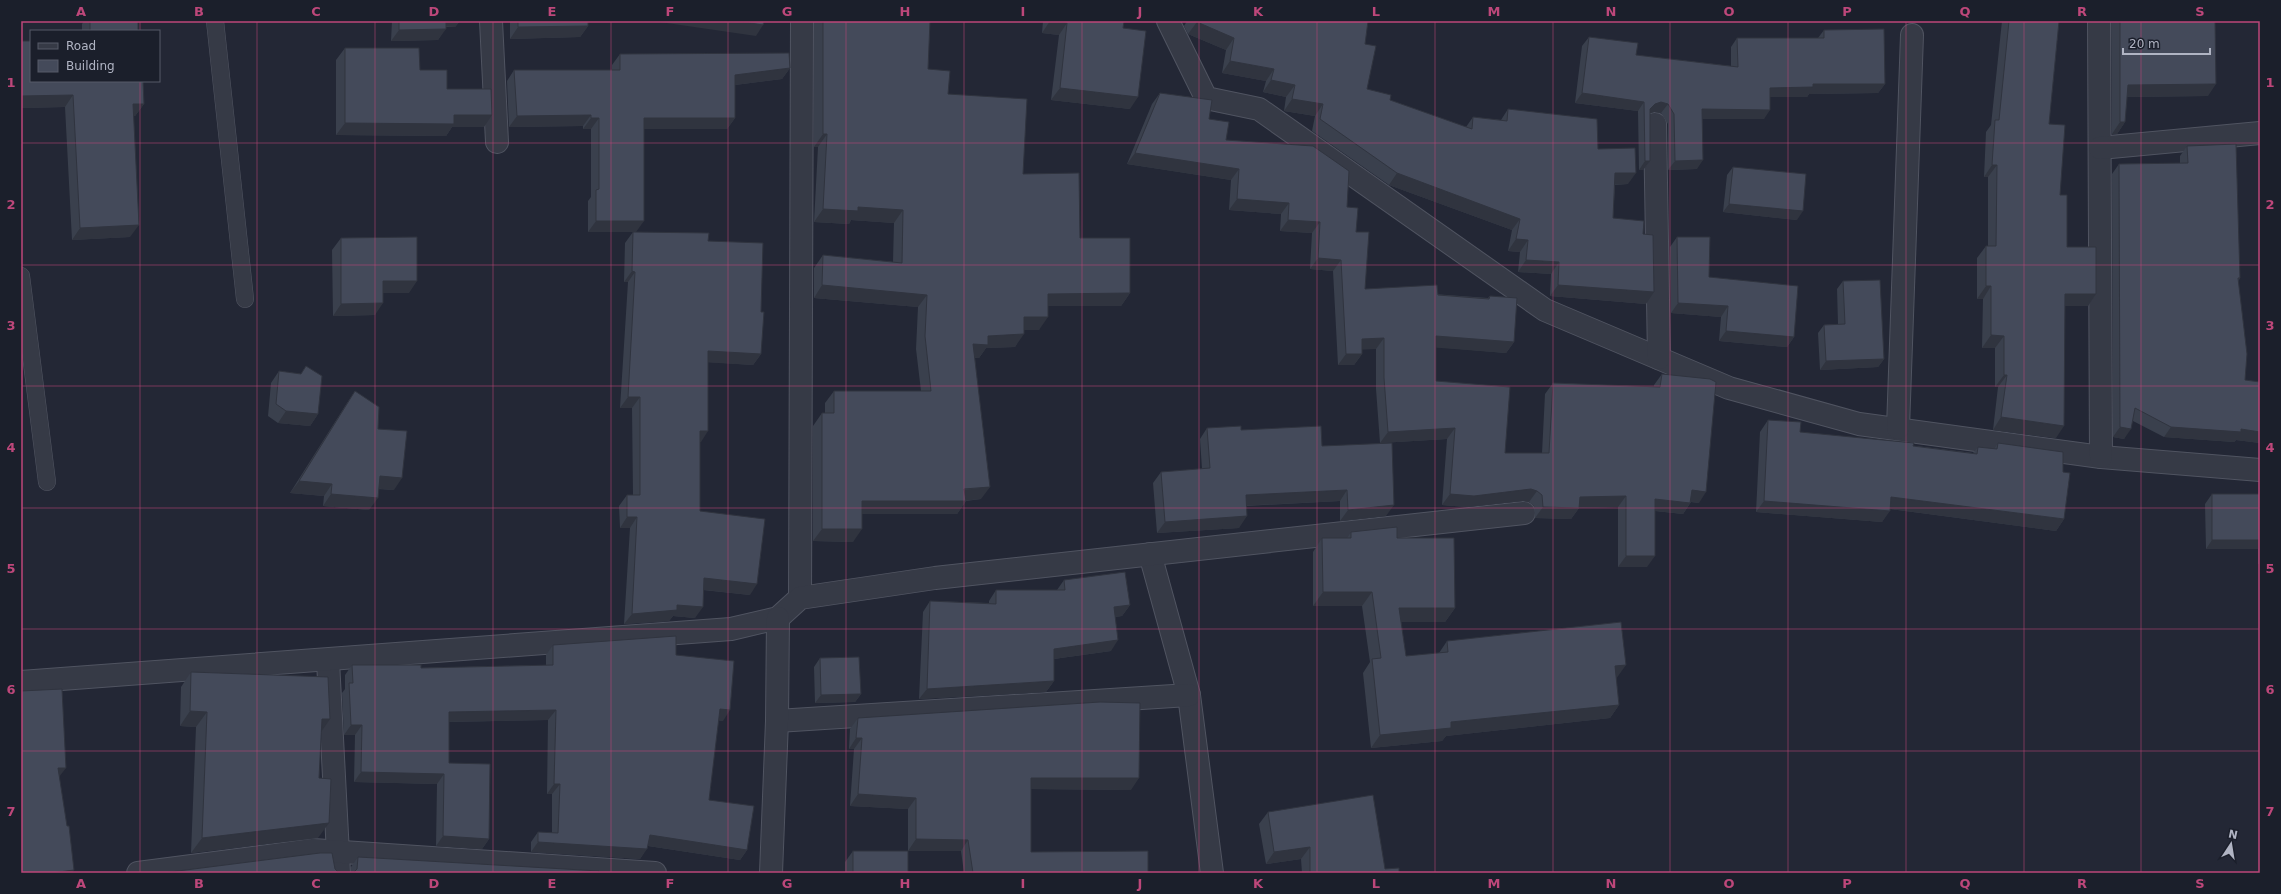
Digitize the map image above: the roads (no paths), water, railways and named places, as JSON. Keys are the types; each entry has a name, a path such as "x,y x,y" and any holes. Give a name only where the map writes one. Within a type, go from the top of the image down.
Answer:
{"street":[{"path":"491,21 497,142"},
{"path":"800,598 802,21"},
{"path":"1168,21 1206,98 1259,109 1545,310 1729,388 1859,424 1898,428 2101,457 2260,470"},
{"path":"2099,21 2101,457"},
{"path":"1898,428 1912,35"},
{"path":"1655,124 1659,358"},
{"path":"2100,148 2260,134"},
{"path":"21,682 716,630 778,618 800,598 935,578 1524,513"},
{"path":"1150,554 1189,696 1212,873"},
{"path":"771,873 777,721 778,618"},
{"path":"328,660 338,862"},
{"path":"777,721 1189,696"},
{"path":"138,873 313,850 338,862 654,873"}],"lane":[{"path":"215,21 245,299"},
{"path":"21,276 47,482"}]}
